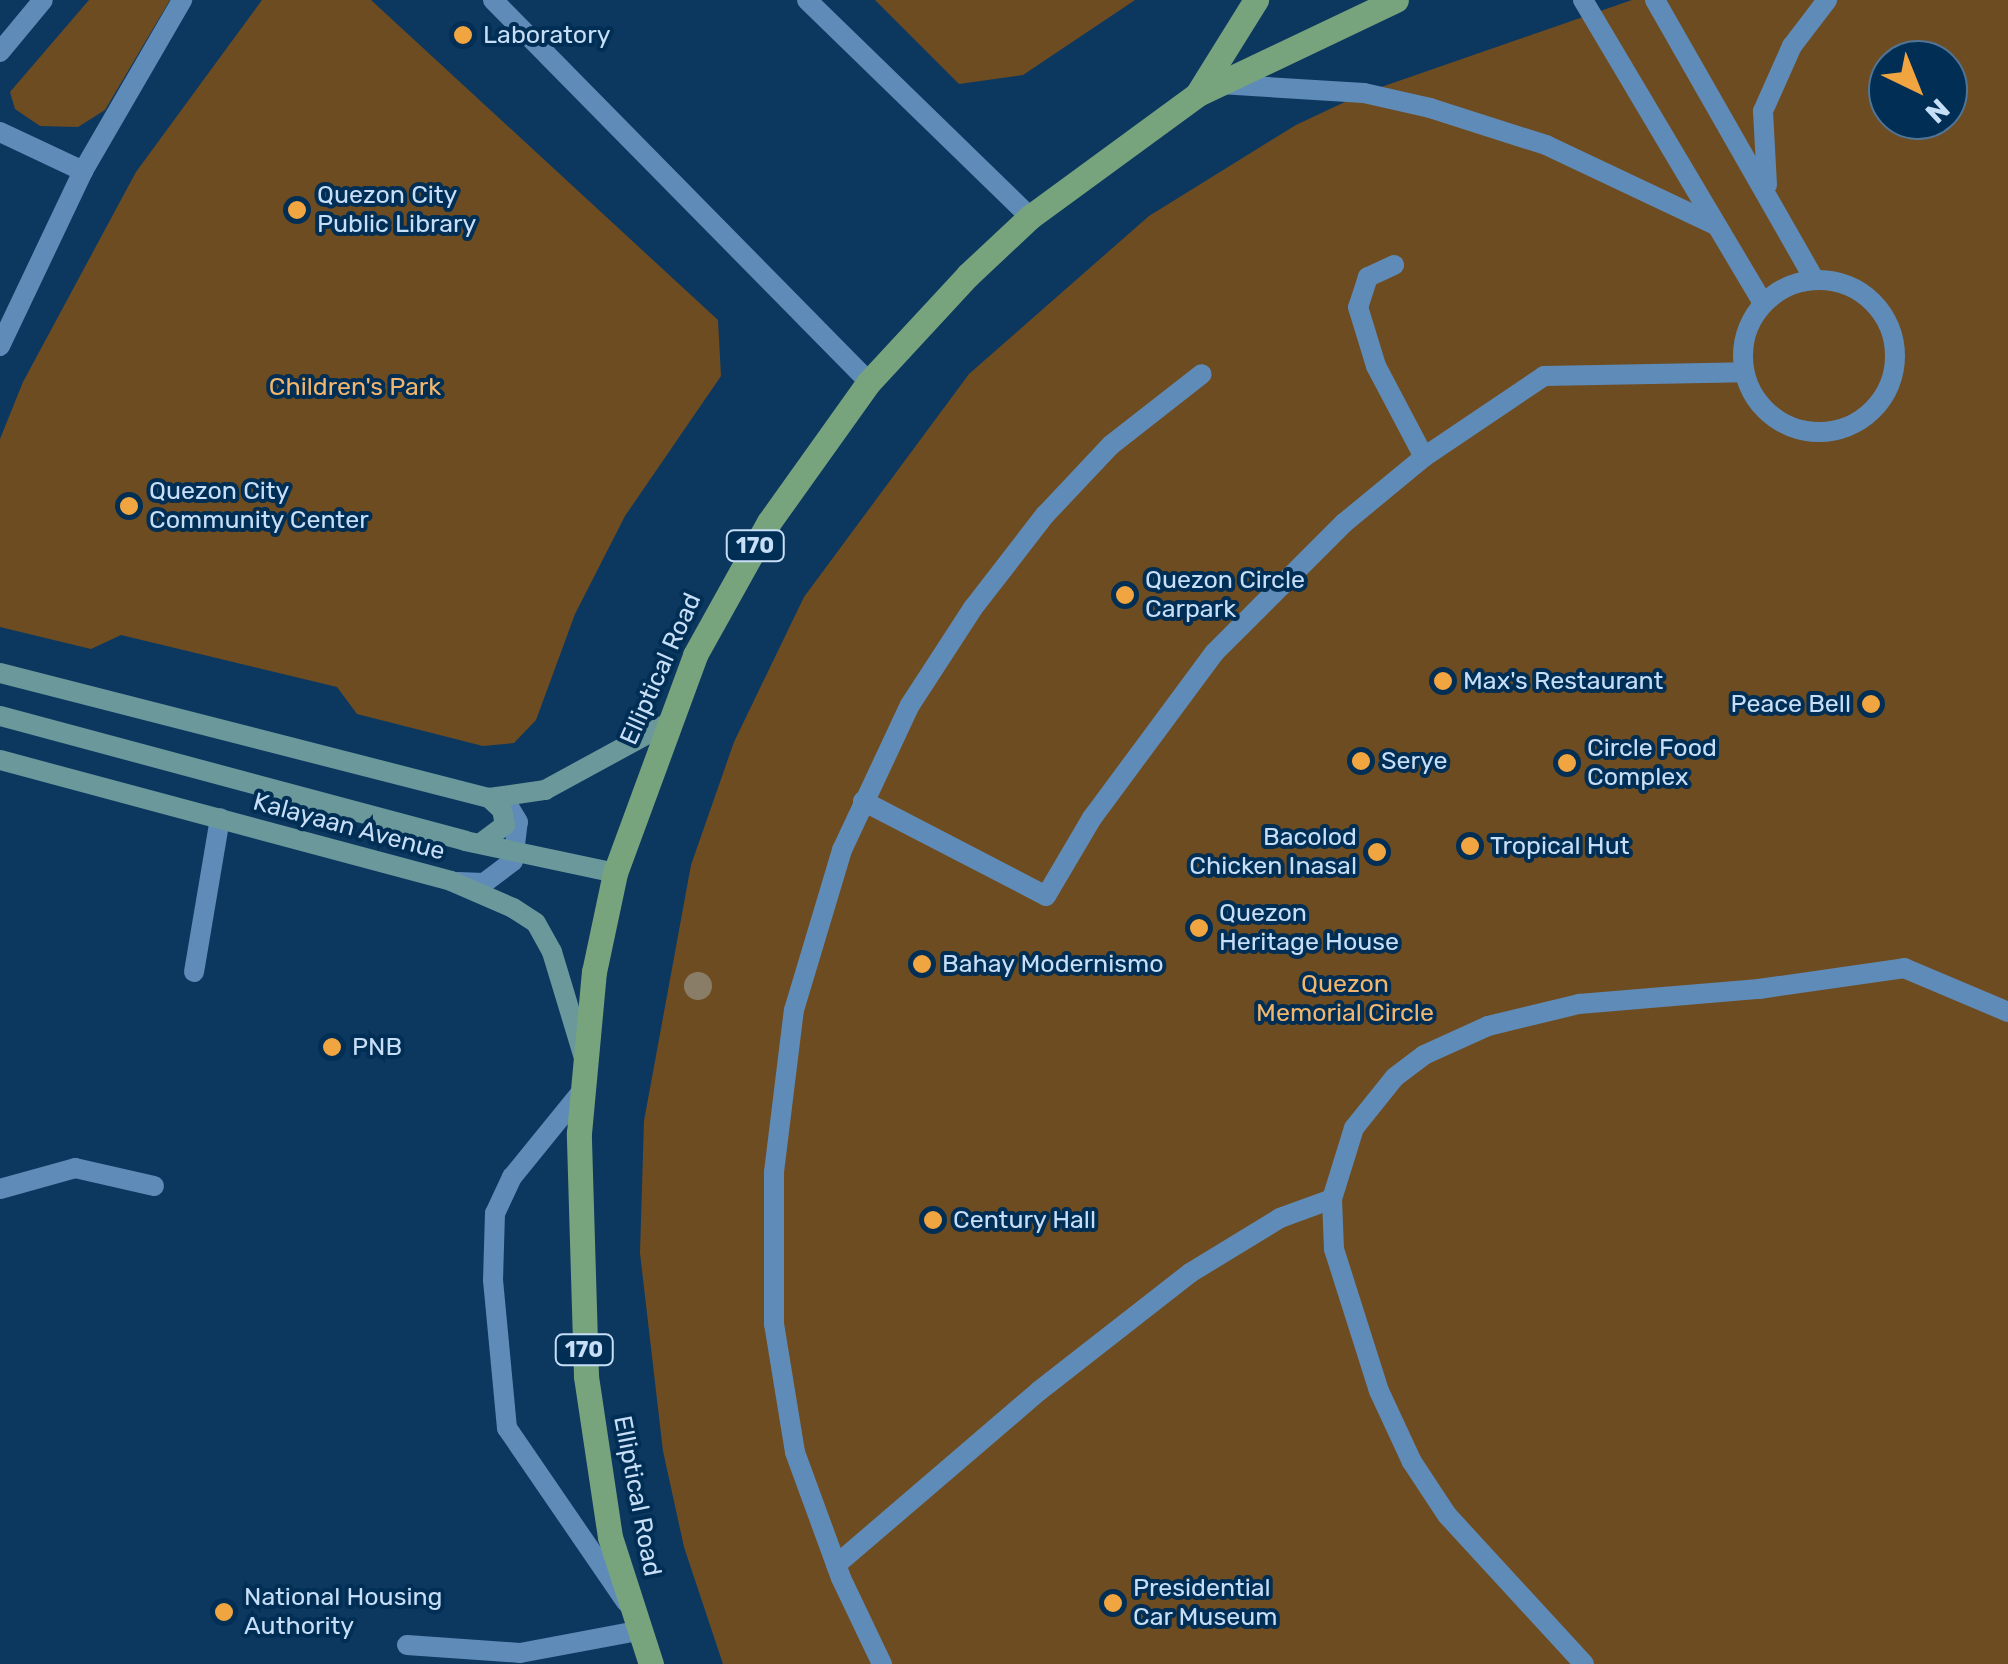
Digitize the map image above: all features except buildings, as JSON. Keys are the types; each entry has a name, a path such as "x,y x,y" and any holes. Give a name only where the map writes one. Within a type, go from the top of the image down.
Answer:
{"main road":[{"path":"1208,89 1256,0"},
{"name":"Elliptical Road","path":"651,1664 628,1605 610,1537 586,1376 578,1214 584,1060 594,972 615,873 666,724 730,587 869,382 1030,217 1208,89 1396,0"},
{"path":"0,673 488,798 546,790 666,724"},
{"name":"Kalayaan Avenue","path":"0,716 480,843 615,873"},
{"name":"Kalayaan Avenue","path":"0,760 450,881 536,922 584,1060"},
{"path":"480,843 505,826 502,810 488,798"}],"lane":[{"path":"0,52 44,0"},
{"path":"0,346 83,171 182,0"},
{"path":"493,0 869,382"},
{"path":"807,0 1030,217"},
{"path":"1583,0 1764,303"},
{"path":"1655,0 1814,280"},
{"path":"1771,200 1764,111 1792,46 1827,0"},
{"path":"1208,89 1364,93 1446,113 1546,145 1717,226"},
{"path":"0,132 83,171"},
{"path":"1394,265 1368,278 1358,307 1376,366 1424,457"},
{"path":"1814,280 1840,282 1880,310 1895,358 1878,404 1837,430 1792,428 1759,404 1744,372 1742,347 1764,303 1814,280"},
{"path":"863,801 1046,896 1092,818 1214,653 1318,548 1424,457 1544,376 1744,372"},
{"path":"882,1664 836,1565 795,1452 783,1393 770,1271 774,1172 794,1010 863,801 910,704 973,608 1045,516 1111,445 1202,374"},
{"path":"450,881 496,878 516,850 518,822 509,807 488,798"},
{"path":"194,972 220,818"},
{"path":"1584,1664 1472,1545 1412,1462 1349,1308 1334,1249 1332,1199 1354,1128 1395,1078 1424,1055 1488,1026 1579,1004 1904,968 1950,982 2008,1012"},
{"path":"582,1091 512,1176 495,1213 496,1317 507,1428 628,1605"},
{"path":"0,1189 75,1168 154,1186"},
{"path":"836,1565 1078,1359 1190,1273 1280,1218 1332,1199"},
{"path":"407,1645 520,1653 638,1630"},
{"path":"500,1664 520,1653"}],"green space":[{"path":"89,0 170,0 105,110 78,127 40,126 15,109 10,92"},
{"name":"Children's Park","path":"262,0 371,0 718,320 721,376 625,516 575,614 536,720 514,743 483,746 357,714 337,687 121,635 91,649 0,627 0,439 23,382 136,172"},
{"path":"875,0 1135,0 1023,75 959,84"},
{"name":"Quezon Memorial Circle","path":"1632,0 2008,0 2008,1664 723,1664 684,1547 663,1451 640,1253 644,1121 691,865 734,742 804,597 969,374 1149,216 1296,125 1364,93"}],"place":[{"name":"Laboratory","path":"463,35"},
{"name":"Quezon City Public Library","path":"297,210"},
{"name":"Quezon City Community Center","path":"129,506"},
{"name":"Quezon Circle Carpark","path":"1125,595"},
{"name":"Max's Restaurant","path":"1443,681"},
{"name":"Peace Bell","path":"1871,704"},
{"name":"Serye","path":"1361,761"},
{"name":"Circle Food Complex","path":"1567,763"},
{"name":"Tropical Hut","path":"1470,846"},
{"name":"Bacolod Chicken Inasal","path":"1377,852"},
{"name":"Quezon Heritage House","path":"1199,928"},
{"name":"Bahay Modernismo","path":"922,964"},
{"name":"PNB","path":"332,1047"},
{"name":"Century Hall","path":"933,1220"},
{"name":"Presidential Car Museum","path":"1113,1603"},
{"name":"National Housing Authority","path":"224,1612"}]}
